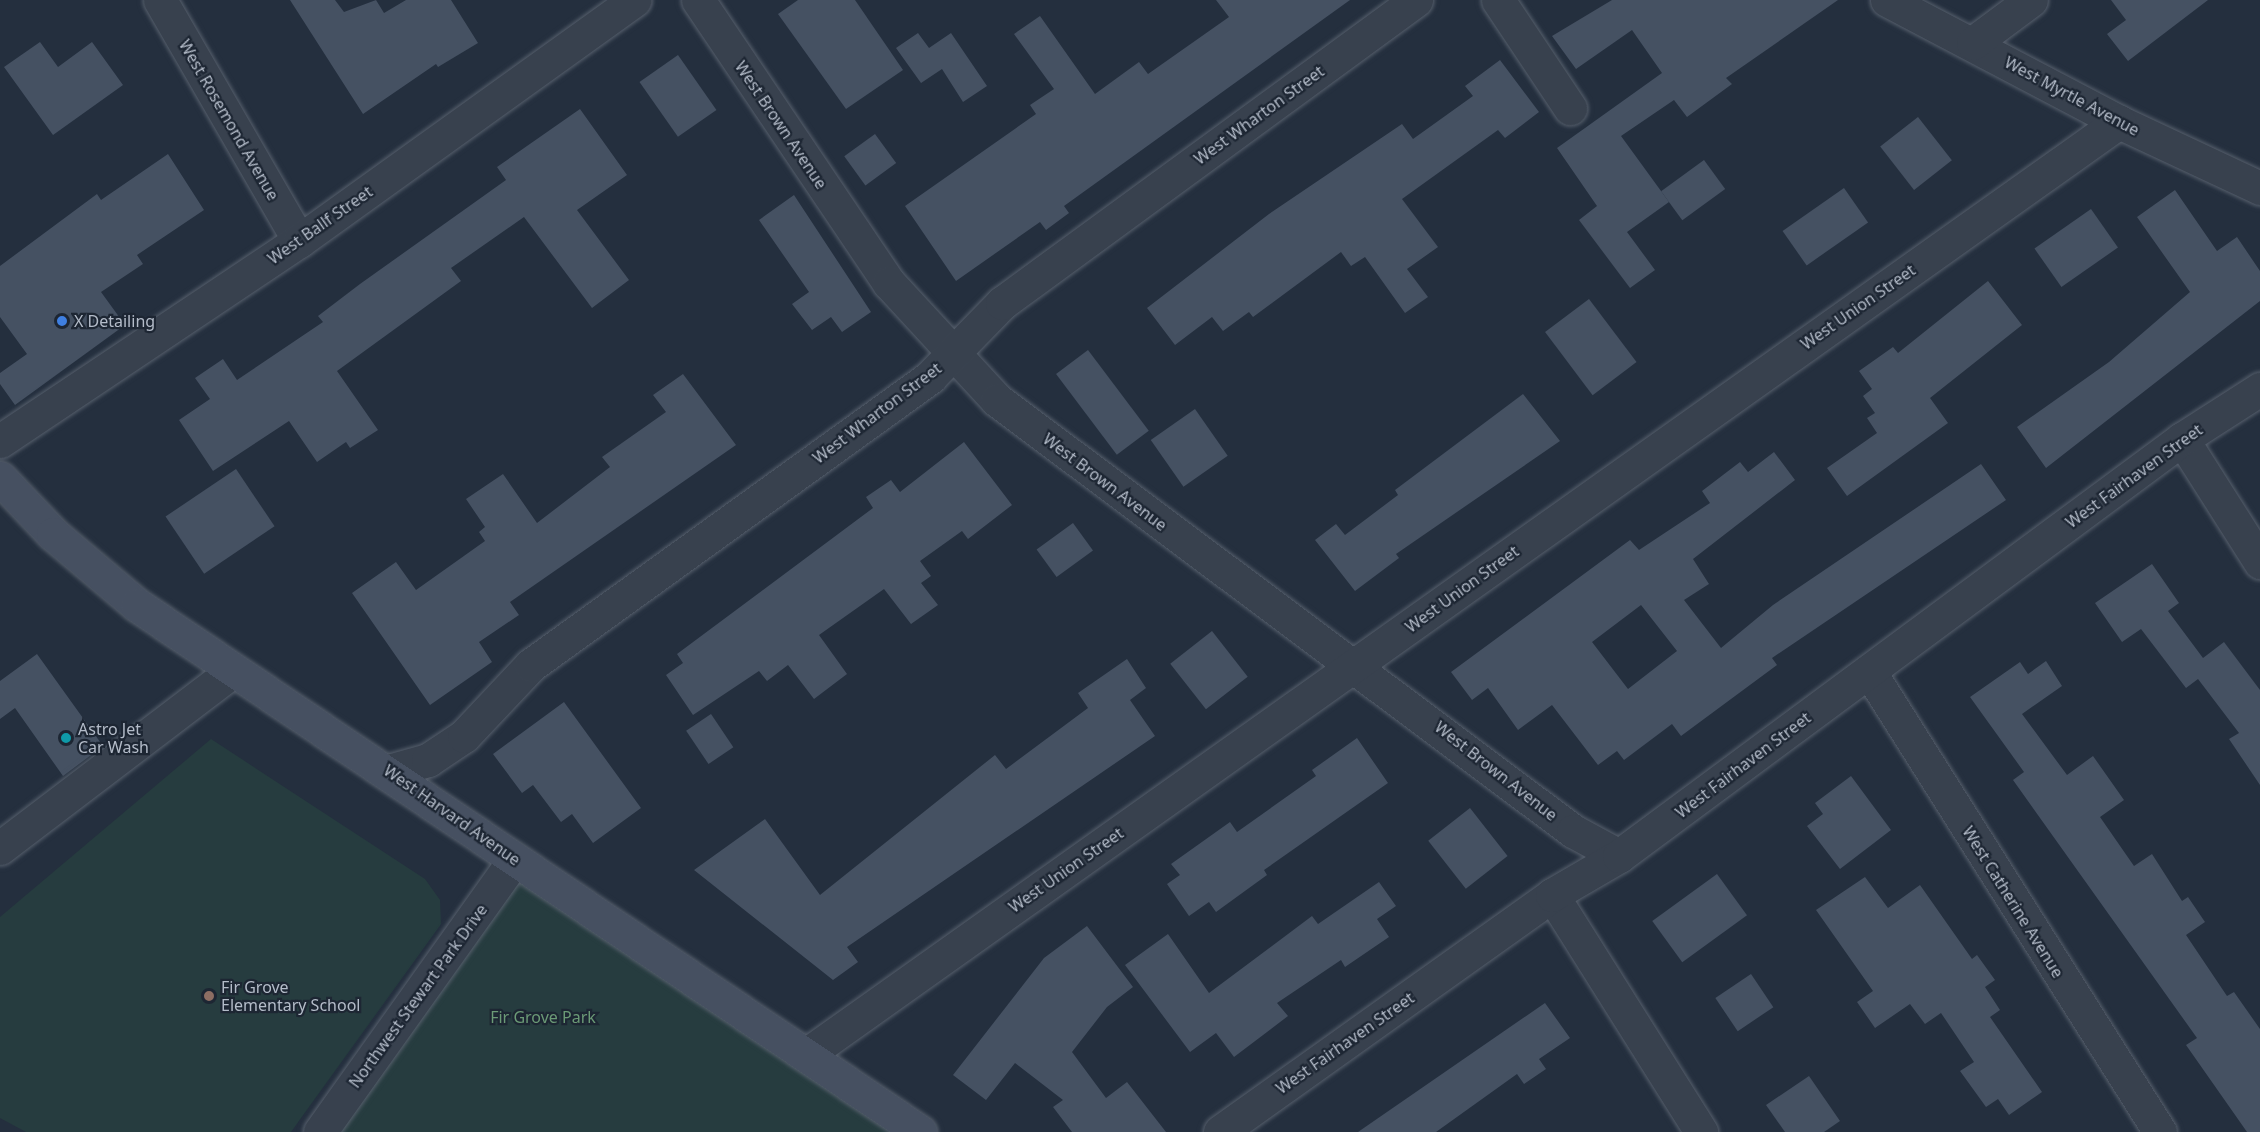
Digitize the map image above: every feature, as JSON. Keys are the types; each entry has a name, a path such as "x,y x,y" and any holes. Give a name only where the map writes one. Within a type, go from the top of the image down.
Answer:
{"main road":[{"name":"West Harvard Avenue","path":"0,478 93,570 232,671 389,771 515,859 920,1132"}],"street":[{"name":"West Rosemond Avenue","path":"159,0 299,241"},
{"name":"West Ballf Street","path":"0,441 299,241 634,0"},
{"name":"West Brown Avenue","path":"698,0 882,274 951,356 997,400 1357,664 1573,831 1619,856"},
{"name":"West Wharton Street","path":"389,771 428,760 464,736 531,665 932,376 1002,303 1416,0"},
{"path":"1498,0 1570,108"},
{"name":"West Myrtle Avenue","path":"1887,0 1973,43 2119,122 2260,188"},
{"path":"1973,43 2031,0"},
{"name":"West Union Street","path":"806,1055 2119,122"},
{"name":"West Fairhaven Street","path":"1220,1132 1552,895 1619,856 2182,439 2260,389"},
{"path":"2182,439 2260,562"},
{"path":"0,848 232,671"},
{"name":"West Catherine Avenue","path":"1869,671 2160,1132"},
{"name":"Northwest Stewart Park Drive","path":"320,1132 515,859"},
{"path":"1552,895 1701,1132"}],"green space":[{"name":"Fir Grove Elementary School","path":"211,739 425,879 440,900 441,924 291,1132 26,1132 0,1118 0,917"},
{"name":"Fir Grove Park","path":"515,859 920,1132 318,1132"}],"building":[{"path":"290,0 335,0 344,12 376,0 384,13 406,0 451,0 478,43 438,67 436,64 363,114"},
{"path":"798,0 855,0 903,70 846,109 778,14"},
{"path":"1216,0 1350,0 1064,206 1069,213 1046,230 1040,222 956,281 905,206 1036,114 1030,105 1054,89 1014,34 1040,16 1095,94 1139,62 1148,74 1229,17"},
{"path":"1612,0 1838,0 1726,78 1732,84 1687,117 1674,100 1621,136 1669,202 1627,232 1655,270 1630,288 1579,220 1597,206 1557,148 1662,73 1632,30 1576,69 1552,36"},
{"path":"2111,0 2208,0 2128,61 2107,34 2126,20"},
{"path":"918,33 929,48 951,33 987,86 963,102 942,69 921,83 896,48"},
{"path":"40,42 58,67 92,42 123,85 53,135 4,67"},
{"path":"678,55 716,110 678,137 639,82"},
{"path":"1500,60 1539,112 1505,138 1498,130 1402,199 1438,247 1407,269 1428,297 1405,313 1365,257 1351,266 1341,252 1253,317 1249,312 1223,331 1212,317 1175,345 1147,308 1269,214 1402,124 1413,139 1473,96 1465,86"},
{"path":"580,109 627,175 577,210 629,280 592,308 524,217 451,268 461,281 337,371 378,430 350,448 346,442 317,462 289,421 213,471 179,420 210,399 195,378 223,359 237,380 323,322 318,316 506,180 497,167"},
{"path":"1918,117 1952,160 1914,190 1880,147"},
{"path":"875,134 896,163 865,185 844,156"},
{"path":"168,154 204,210 137,255 143,264 101,292 125,325 15,405 0,384 0,373 27,354 0,317 0,266 97,194 101,200"},
{"path":"1704,160 1725,189 1682,220 1661,191"},
{"path":"1844,188 1868,222 1807,265 1783,231"},
{"path":"2175,190 2217,251 2237,237 2260,271 2260,301 2046,468 2017,427 2109,362 2190,292 2137,217"},
{"path":"794,195 871,312 842,332 831,317 812,330 792,304 809,292 759,220"},
{"path":"2091,209 2118,248 2061,287 2034,249"},
{"path":"1988,281 2022,325 1930,398 1948,423 1847,496 1827,468 1877,433 1867,418 1875,413 1863,396 1872,389 1859,371 1893,347 1898,353"},
{"path":"1589,299 1637,362 1593,395 1545,332"},
{"path":"1088,350 1149,431 1117,455 1056,374"},
{"path":"683,374 736,445 510,602 519,615 479,642 492,662 430,705 352,593 396,562 416,590 485,541 479,532 485,527 466,499 503,474 537,523 610,467 602,457 666,412 653,395"},
{"path":"1523,394 1560,441 1396,554 1399,558 1355,591 1315,540 1336,524 1345,535 1398,495 1395,490"},
{"path":"1195,409 1228,456 1183,487 1151,440"},
{"path":"964,442 1012,505 968,539 962,531 920,561 931,576 921,583 938,605 911,624 884,589 819,635 847,674 814,699 788,665 767,681 759,671 693,715 666,675 683,663 677,654 873,508 866,497 891,480 900,492"},
{"path":"1774,452 1795,480 1693,559 1709,584 1684,600 1721,648 1773,605 1981,464 2006,500 1772,658 1777,665 1681,736 1672,724 1624,760 1617,751 1598,765 1552,705 1518,730 1488,688 1472,700 1451,672 1630,540 1639,550 1710,503 1702,491 1740,462 1748,472","holes":["1641,605 1677,651 1628,689 1592,642"]},
{"path":"236,469 275,526 204,574 166,517"},
{"path":"1073,523 1093,551 1057,577 1037,549"},
{"path":"2152,564 2179,603 2168,611 2203,658 2224,642 2260,690 2260,785 2229,739 2239,733 2198,679 2186,688 2141,629 2122,642 2095,603"},
{"path":"1212,631 1248,677 1206,709 1170,664"},
{"name":"Astro Jet Car Wash","path":"37,654 103,746 63,776 15,708 0,719 0,681"},
{"path":"1127,659 1146,688 1130,700 1155,736 847,947 858,962 833,980 694,870 765,819 820,895 995,755 1006,769 1088,708 1078,693"},
{"path":"2046,661 2062,686 2022,714 2067,775 2093,756 2124,800 2100,817 2134,866 2152,854 2182,901 2188,897 2205,922 2186,935 2227,996 2234,992 2260,1029 2260,1132 2247,1132 2186,1045 2197,1038 2013,780 2024,772 1970,697 2020,662 2028,674"},
{"path":"564,702 641,808 593,843 572,814 561,822 533,785 522,793 493,754"},
{"path":"711,714 733,747 708,764 686,731"},
{"path":"1357,738 1388,783 1264,870 1267,875 1216,912 1209,902 1189,916 1167,884 1180,875 1171,864 1230,822 1237,832 1316,776 1312,770"},
{"path":"1851,776 1891,830 1840,869 1807,826 1823,814 1815,803"},
{"path":"1470,808 1508,856 1466,889 1428,841"},
{"path":"1717,874 1747,915 1682,962 1652,921"},
{"path":"1865,877 1888,908 1920,885 1972,959 1977,955 1995,980 1985,987 2000,1010 1990,1017 2042,1092 2009,1115 1998,1099 1986,1107 1960,1071 1974,1062 1941,1013 1925,1024 1910,1004 1875,1028 1857,1002 1873,991 1816,910"},
{"path":"1379,882 1396,906 1377,919 1389,937 1345,967 1341,960 1277,1003 1288,1016 1234,1057 1216,1033 1190,1052 1125,965 1168,934 1209,993 1312,916 1318,924"},
{"path":"1087,926 1133,987 1107,1007 1072,1052 1106,1098 1127,1082 1166,1132 1072,1132 1053,1107 1063,1100 1015,1063 986,1100 953,1075 1044,958"},
{"path":"1751,974 1773,1007 1738,1031 1715,998"},
{"path":"1545,1003 1570,1038 1539,1059 1546,1069 1524,1084 1517,1074 1436,1132 1358,1132"},
{"path":"1809,1076 1840,1121 1824,1132 1785,1132 1766,1105"}],"place":[{"name":"X Detailing","path":"62,321"},
{"name":"Astro Jet Car Wash","path":"66,738"},
{"name":"Fir Grove Elementary School","path":"209,996"}]}
